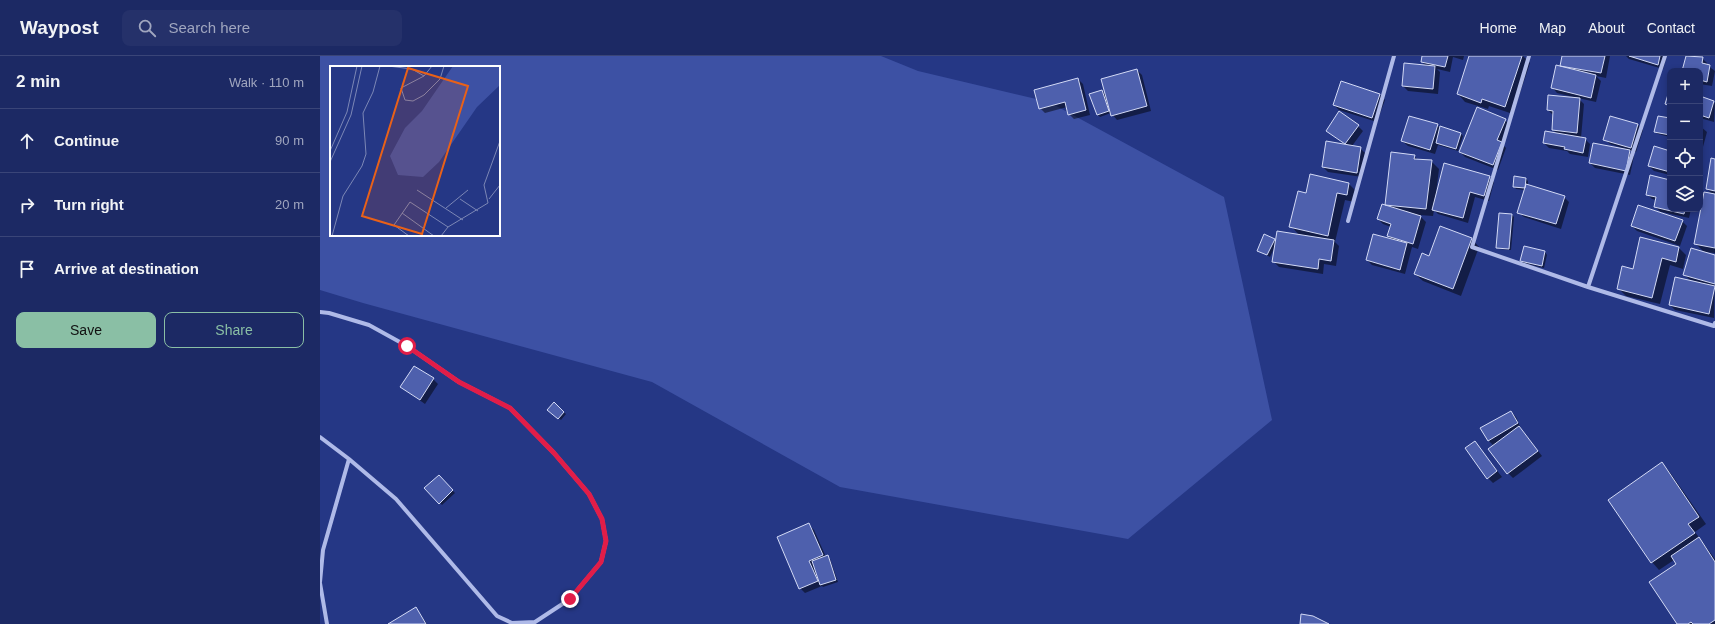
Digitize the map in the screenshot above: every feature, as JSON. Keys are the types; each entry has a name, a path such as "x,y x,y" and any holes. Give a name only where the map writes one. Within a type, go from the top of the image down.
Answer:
{"street":[{"path":"1348,221 1394,56"},
{"path":"1529,56 1472,247 1588,287 1714,326 1715,322"},
{"path":"1588,287 1665,56"},
{"path":"320,312 329,313 369,326 407,346 459,382 510,408 554,453 589,494 602,519 606,541 601,562 570,599 534,622 512,623 497,616 396,499 349,459 320,437"},
{"path":"327,624 320,582 324,550 349,459"}],"shaded area":[{"path":"320,56 881,56 918,71 1049,102 1224,197 1272,420 1128,539 840,487 652,382 320,290"}],"building":[{"path":"1422,56 1448,56 1445,67 1421,62"},
{"path":"1469,56 1522,56 1505,107 1482,99 1481,103 1457,94"},
{"path":"1562,56 1605,56 1601,73 1560,66"},
{"path":"1629,56 1660,56 1658,65"},
{"path":"1686,56 1703,57 1702,63 1710,65 1707,82 1703,81 1703,68 1683,68"},
{"path":"1404,63 1435,66 1433,89 1402,86"},
{"path":"1556,65 1596,75 1591,98 1551,88"},
{"path":"1137,69 1147,106 1111,116 1101,79"},
{"path":"1078,78 1086,110 1068,115 1065,102 1039,109 1034,90"},
{"path":"1341,81 1380,94 1372,118 1333,105"},
{"path":"1102,90 1109,111 1097,115 1089,94"},
{"path":"1548,95 1580,98 1577,133 1552,130 1553,111 1547,110"},
{"path":"1703,97 1714,101 1709,118 1703,116"},
{"path":"1477,107 1506,119 1497,140 1502,142 1493,165 1459,152"},
{"path":"1339,111 1359,125 1345,144 1326,131"},
{"path":"1409,116 1438,124 1430,150 1401,141"},
{"path":"1610,116 1638,124 1631,148 1603,140"},
{"path":"1658,116 1667,118 1667,134 1654,132"},
{"path":"1440,126 1461,133 1456,149 1436,143"},
{"path":"1545,131 1586,138 1583,153 1564,149 1565,147 1543,143"},
{"path":"1326,141 1361,147 1357,173 1322,167"},
{"path":"1593,143 1630,150 1626,171 1589,163"},
{"path":"1654,146 1667,150 1667,171 1648,166"},
{"path":"1391,152 1415,155 1414,159 1432,160 1426,209 1385,205"},
{"path":"1711,158 1715,159 1715,191 1706,189"},
{"path":"1444,163 1490,176 1484,196 1470,192 1463,218 1432,210"},
{"path":"1310,174 1349,183 1347,195 1337,193 1328,236 1289,227 1298,191 1306,193"},
{"path":"1650,175 1667,179 1667,210 1654,207 1656,197 1646,195"},
{"path":"1514,176 1526,178 1525,188 1513,187"},
{"path":"1526,184 1565,196 1556,224 1517,213"},
{"path":"1704,192 1715,194 1715,248 1694,244 1700,212 1703,212"},
{"path":"1382,204 1421,216 1413,244 1387,236 1391,224 1377,219"},
{"path":"1638,205 1683,220 1675,241 1631,226"},
{"path":"1499,213 1512,214 1509,249 1496,248"},
{"path":"1440,226 1472,238 1453,289 1414,274 1422,253 1429,256"},
{"path":"1277,231 1334,240 1331,261 1319,259 1318,269 1272,262"},
{"path":"1264,234 1275,239 1267,255 1257,251"},
{"path":"1373,234 1407,243 1400,270 1366,260"},
{"path":"1640,237 1679,247 1676,262 1662,258 1652,298 1617,289 1622,266 1633,269"},
{"path":"1524,246 1545,251 1542,266 1520,261"},
{"path":"1691,248 1715,255 1715,284 1683,275"},
{"path":"1675,277 1715,286 1709,314 1669,305"},
{"path":"414,366 434,378 420,400 400,387"},
{"path":"554,402 564,412 558,419 547,410"},
{"path":"1511,411 1518,423 1488,441 1480,428"},
{"path":"1519,426 1538,451 1507,474 1488,449"},
{"path":"1475,441 1497,471 1487,479 1465,448"},
{"path":"1662,462 1699,517 1688,524 1695,533 1651,563 1608,500"},
{"path":"439,475 453,490 439,504 424,488"},
{"path":"809,523 823,555 809,561 818,581 799,589 777,537"},
{"path":"1699,537 1715,562 1715,620 1709,624 1693,624 1691,622 1688,624 1677,624 1649,582 1676,564 1671,556"},
{"path":"828,555 836,580 820,585 812,561"},
{"path":"416,607 426,624 388,624"},
{"path":"1301,614 1313,616 1329,624 1300,624"}],"route":[{"path":"407,346 459,382 510,408 554,453 589,494 602,519 606,541 601,562 570,599"}]}
